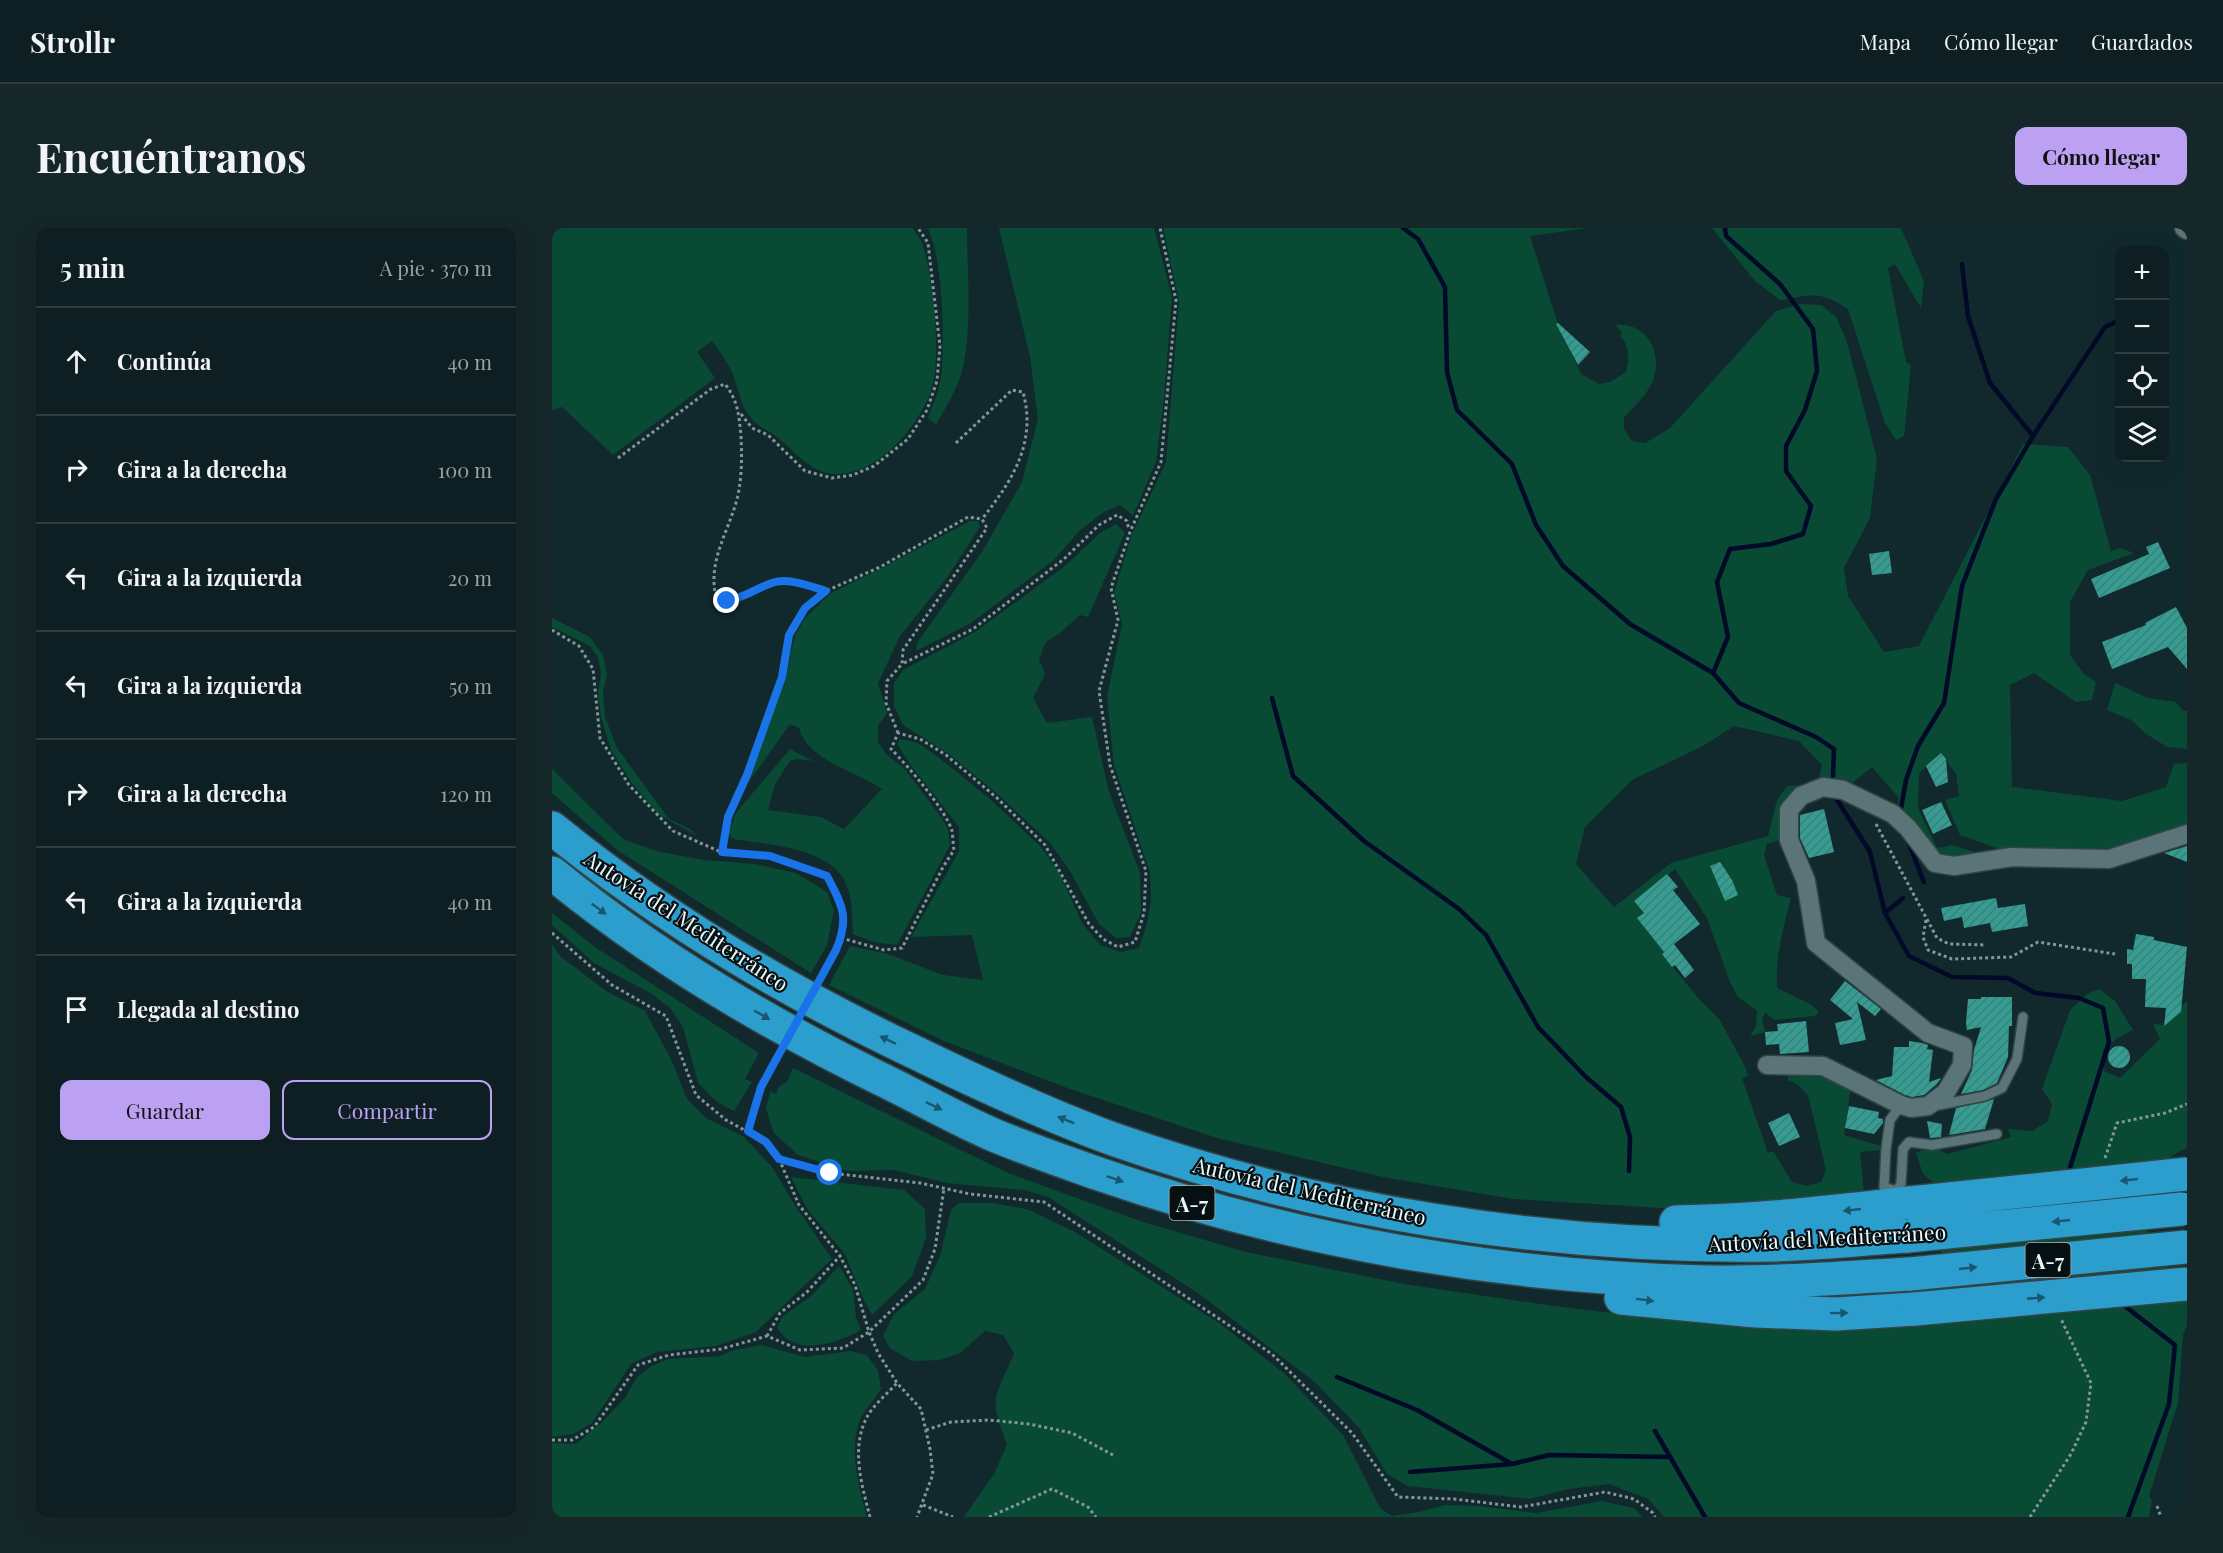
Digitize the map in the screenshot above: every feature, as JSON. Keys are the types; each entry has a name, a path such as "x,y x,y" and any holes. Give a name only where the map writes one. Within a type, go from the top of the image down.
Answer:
{"highway":[{"name":"Autovía del Mediterráneo","path":"552,828 591,860 715,943 842,1018 1005,1096 1110,1138 1269,1185 1350,1204 1470,1225 1566,1236 1676,1243 1770,1245 1907,1236 2185,1209"},
{"name":"Autovía del Mediterráneo","path":"552,873 701,980 825,1052 996,1136 1141,1188 1220,1211 1340,1240 1461,1261 1583,1275 1696,1281 1791,1281 1910,1274 2187,1247"},
{"path":"1470,1225 1540,1216 1610,1223 1706,1222 1832,1212 2187,1174"},
{"path":"1404,1252 1456,1277 1756,1311 1836,1314 2187,1284"}],"street":[{"path":"1767,1065 1823,1066 1911,1108 1928,1106 1946,1092 1962,1065 1963,1046 1928,1033 1816,943 1806,881 1790,840 1790,810 1801,796 1823,787 1843,790 1893,814 1908,828 1935,863 1954,866 2012,857 2109,859 2187,834"}],"lane":[{"path":"1928,1106 1985,1096 2002,1088 2017,1059 2023,1017"},
{"path":"1901,1105 1890,1120 1886,1149 1884,1187 1896,1191 1901,1184 1903,1149 1909,1142 1932,1145 1997,1134"}],"path":[{"path":"739,413 752,428 768,435 805,471 832,478 853,475 873,466 908,439 927,410 937,381 940,346 928,243 918,228"},
{"path":"898,733 920,739 946,755 997,798 1045,845 1089,924 1103,939 1118,947 1135,942 1143,913 1146,871 1110,765 1099,691 1118,620 1111,588 1130,532 1161,462 1176,300 1160,228"},
{"path":"618,458 711,389 725,384 733,394 739,413 742,464 738,496 714,563 713,584 716,597 727,601 743,598 777,581 826,591"},
{"path":"956,443 1012,390 1023,392 1027,406 1026,439 1018,467 1004,491 982,519"},
{"path":"841,938 884,950 902,948 954,850 951,830 944,816 906,765 891,749 898,733 886,703 887,681 902,664 973,629 1065,559 1099,525 1117,515 1127,521 1130,532"},
{"path":"722,852 728,817 747,775 782,677 789,635 805,608 826,591 880,567 968,517 982,519"},
{"path":"902,664 903,650 987,528 982,519"},
{"path":"552,630 579,646 593,669 600,738 629,785 673,831 722,852 770,856 827,876 844,909 841,938 836,950 761,1087 748,1131"},
{"path":"1865,801 1882,840 1937,938 1949,944 1986,945"},
{"path":"1926,920 1923,937 1928,950 1952,959 2012,957 2038,942 2115,954"},
{"path":"552,933 612,985 666,1016 696,1095 726,1120 766,1142 779,1159 799,1205 840,1256 855,1285 878,1353 897,1383 921,1409 933,1474 917,1517"},
{"path":"779,1159 830,1173 920,1183 970,1194 1044,1202 1272,1354 1352,1433 1398,1497 1454,1499 1521,1507 1605,1492 1634,1499 1655,1517"},
{"path":"767,1336 774,1341 800,1350 811,1350 843,1348 869,1332 923,1281 935,1249 944,1188"},
{"path":"552,1440 573,1440 594,1427 638,1365 669,1355 721,1349 767,1336 780,1313 807,1292 840,1256"},
{"path":"870,1517 860,1479 858,1444 866,1418 897,1383"},
{"path":"926,1430 951,1422 989,1420 1029,1424 1072,1433 1113,1455"},
{"path":"989,1517 1052,1489 1088,1507 1096,1517"},
{"path":"923,1505 953,1517"},
{"path":"2157,1506 2161,1517"}],"green space":[{"path":"552,228 913,228 926,256 934,310 936,365 929,395 909,429 880,458 863,468 845,474 827,473 807,463 751,418 742,402 730,368 712,341 697,352 715,378 613,455 562,407 552,410"},
{"path":"927,228 967,228 968,313 964,362 953,395 936,425 928,418 939,387 942,369 942,303 937,258"},
{"path":"999,228 1154,228 1172,297 1164,399 1156,462 1133,516 1120,505 1104,512 1080,530 1054,560 971,623 916,651 917,643 982,552 1022,482 1038,419 1030,357"},
{"path":"1163,228 1587,228 1530,236 1563,340 1581,374 1599,384 1610,382 1626,372 1627,349 1620,336 1622,332 1615,325 1636,328 1650,341 1656,359 1653,380 1644,395 1624,417 1624,429 1632,441 1645,443 1669,429 1776,311 1800,304 1821,305 1836,317 1847,342 1877,459 1870,518 1844,568 1848,596 1884,652 1919,646 2023,444 2068,447 2090,475 2111,551 2120,548 2134,553 2088,570 2070,602 2070,655 2084,674 2096,682 2092,700 2076,702 2034,673 2010,685 2012,787 2122,801 2166,787 2174,764 2187,763 2187,825 2111,848 2010,853 1960,835 1945,800 1959,796 1956,774 1941,753 1919,773 1918,808 1937,848 1952,845 1988,856 1959,861 1936,856 1898,807 1898,797 1872,767 1851,784 1819,779 1822,765 1799,741 1734,726 1703,746 1632,780 1585,827 1576,864 1614,907 1671,863 1768,836 1777,800 1787,786 1800,785 1790,799 1783,839 1767,844 1764,855 1777,895 1791,898 1778,954 1777,988 1810,1004 1819,1012 1815,1016 1774,1020 1765,1012 1762,1020 1765,1032 1750,1036 1756,1026 1757,1011 1738,997 1730,982 1707,918 1675,869 1634,901 1644,913 1638,918 1664,952 1662,954 1719,1019 1746,1068 1748,1076 1742,1078 1768,1153 1773,1151 1792,1182 1807,1186 1821,1182 1826,1170 1808,1095 1797,1084 1788,1080 1788,1072 1820,1075 1851,1087 1844,1135 1881,1146 1880,1150 1860,1152 1864,1193 1662,1208 1513,1199 1383,1177 1217,1138 1070,1089 944,1041 829,985 850,946 888,954 943,975 983,980 972,935 911,937 959,851 959,827 910,764 897,744 900,739 918,743 938,757 990,799 1041,847 1059,872 1082,923 1100,945 1121,952 1139,948 1151,901 1150,873 1114,765 1107,697 1122,624 1114,592 1132,534 1166,462 1179,301"},
{"path":"1712,228 1901,228 1924,281 1921,308 1895,264 1888,268 1906,362 1911,365 1904,436 1896,440 1885,423 1848,309 1822,296 1780,300 1755,281"},
{"path":"970,521 978,521 980,527 946,579 900,636 878,683 887,713 878,726 878,742 887,755 904,768 941,817 948,829 950,845 897,945 873,942 853,934 848,888 841,875 832,866 820,858 791,848 733,839 729,834 735,814 790,749 813,761 798,759 790,761 775,784 768,810 821,817 844,829 882,789 822,757 804,739 799,728 790,724 745,787 786,677 794,638 804,619 831,593"},
{"path":"1116,524 1125,533 1088,617 1080,615 1046,642 1039,659 1045,674 1033,698 1047,723 1092,717 1109,792 1140,873 1141,913 1130,937 1116,938 1099,924 1070,871 1050,843 1001,797 949,754 903,725 894,706 894,683 903,670 975,632 1065,566 1100,533"},
{"path":"552,618 590,637 603,655 607,674 603,693 605,717 617,748 669,819 690,829 697,836 658,814 631,782 611,750 601,717 598,693 601,674 598,657 590,646 552,627"},
{"path":"2115,683 2148,698 2176,702 2183,711 2187,711 2187,749 2167,747 2145,733 2131,720 2107,710"},
{"path":"552,769 623,839 656,851 704,860 755,864 796,873 827,892 834,910 827,945 811,973 617,850 552,793"},
{"path":"552,913 595,947 759,1053 745,1079 752,1082 734,1111 717,1102 698,1083 683,1027 671,1009 652,994 594,963 552,925"},
{"path":"552,944 560,956 606,991 645,1011 671,1059 687,1099 706,1118 744,1137 772,1167 832,1259 756,1332 716,1346 657,1352 631,1364 592,1423 573,1434 554,1437 552,1436"},
{"path":"2099,989 2115,1001 2133,1030 2117,1038 2103,1050 2104,1071 2120,1078 2160,1039 2153,1024 2164,1025 2187,1001 2187,1148 2173,1155 2155,1181 2144,1221 2152,1252 2187,1281 2187,1325 2183,1335 2178,1403 2149,1496 2152,1500 2149,1517 1664,1517 1648,1499 1609,1484 1569,1489 1530,1499 1408,1486 1387,1474 1359,1428 1316,1383 1198,1293 1048,1197 1024,1190 947,1183 894,1170 848,1171 798,1155 774,1133 766,1109 770,1092 776,1094 778,1088 788,1080 793,1068 1008,1173 1143,1222 1246,1252 1404,1284 1701,1324 1824,1329 1900,1328 1908,1324 1944,1320 1938,1187 1923,1174 1916,1153 1932,1149 1947,1154 2011,1137 2008,1129 2032,1131 2048,1121 2052,1104 2042,1089 2070,1010 2087,994"},
{"path":"791,1177 904,1190 925,1209 926,1238 912,1276 872,1315 845,1254 807,1209"},
{"path":"959,1203 993,1203 1027,1209 1075,1232 1219,1323 1284,1373 1343,1435 1380,1508 1392,1516 1445,1505 1479,1506 1536,1513 1602,1501 1634,1508 1643,1517 964,1517 994,1474 1007,1445 998,1419 996,1399 1014,1353 1003,1335 985,1331 960,1353 940,1360 912,1361 890,1348 883,1336 894,1314 925,1289 940,1256 951,1210"},
{"path":"839,1266 853,1289 856,1318 861,1330 840,1340 816,1345 794,1343 784,1337 777,1327 783,1316 811,1296"},
{"path":"762,1345 805,1357 850,1351 867,1355 878,1371 881,1389 862,1416 855,1440 856,1466 867,1517 552,1517 552,1443 576,1444 603,1421 625,1398 637,1377 650,1367 668,1359 720,1356 734,1350"}],"building":[{"path":"1558,323 1590,352 1578,365 1556,324"},
{"path":"2158,542 2170,568 2099,598 2091,579 2149,554 2146,547"},
{"path":"1889,551 1892,573 1872,575 1869,554"},
{"path":"2176,607 2187,628 2187,669 2168,647 2112,669 2102,642 2146,625 2145,623"},
{"path":"1941,753 1946,759 1948,782 1936,787 1926,766"},
{"path":"1941,802 1952,825 1933,834 1922,810"},
{"path":"1824,809 1834,852 1809,858 1800,838 1800,815"},
{"path":"2187,846 2187,862 2164,853"},
{"path":"1720,862 1732,880 1738,895 1725,901 1710,866"},
{"path":"1667,874 1678,887 1673,890 1700,924 1674,944 1694,970 1685,978 1675,965 1672,967 1662,954 1664,952 1637,918 1644,913 1634,901"},
{"path":"1996,898 1998,908 2025,904 2028,926 1992,932 1990,923 1964,928 1962,917 1944,921 1941,908"},
{"path":"2136,934 2187,947 2181,1012 2164,1026 2166,1008 2145,1007 2146,979 2132,979 2132,964 2127,964 2127,949 2133,950"},
{"path":"1845,981 1881,1009 1875,1016 1857,1002 1866,1040 1840,1045 1835,1023 1853,1019 1830,1000"},
{"path":"1981,997 2012,997 2012,1026 2009,1026 2008,1057 1997,1083 1983,1090 1961,1094 1972,1070 1974,1050 1981,1027 1967,1030 1968,999 1981,999"},
{"path":"1806,1021 1809,1052 1780,1054 1779,1044 1766,1045 1765,1032 1778,1031 1777,1024"},
{"path":"1909,1041 1928,1045 1927,1049 1933,1050 1929,1082 1941,1078 1924,1095 1912,1097 1876,1080 1892,1076 1894,1047 1909,1047"},
{"path":"2119,1046 2127,1049 2130,1057 2127,1065 2119,1068 2111,1065 2108,1057 2111,1049"},
{"path":"1994,1099 1985,1129 1949,1135 1956,1108"},
{"path":"1849,1106 1879,1112 1878,1118 1883,1119 1883,1123 1874,1134 1845,1128"},
{"path":"1789,1113 1800,1137 1779,1146 1768,1123"},
{"path":"1927,1121 1942,1124 1941,1137 1930,1138"}],"waterway":[{"path":"1403,228 1418,239 1445,287 1447,372 1457,410 1512,464 1536,525 1563,566 1630,624 1713,673 1739,703 1816,737 1834,749 1833,776"},
{"path":"1713,673 1728,637 1717,582 1730,549 1771,544 1803,534 1811,506 1786,471 1786,446 1805,410 1817,371 1813,329 1780,284 1726,236 1725,228"},
{"path":"1962,264 1968,316 1990,383 2033,436"},
{"path":"1900,814 1906,780 1918,746 1944,703 1962,586 1996,499 2033,436 2105,327 2115,322"},
{"path":"1272,698 1293,776 1364,841 1459,909 1486,935 1538,1027 1586,1077 1621,1107 1630,1137 1629,1171"},
{"path":"1836,798 1870,852 1885,913 1909,956 1952,977 2008,978 2035,993 2079,998 2103,1008 2109,1042 2068,1174"},
{"path":"1907,839 1924,882"},
{"path":"1885,913 1903,898"},
{"path":"2122,1304 2175,1345 2169,1404 2128,1517"},
{"path":"1337,1377 1417,1410 1512,1464"},
{"path":"1655,1431 1705,1517"},
{"path":"1410,1472 1512,1464 1549,1455 1670,1457"}],"route":[{"path":"727,601 743,598 777,581 826,591 805,608 789,635 782,677 747,775 728,817 722,852 770,856 827,876 844,909 841,938 836,950 761,1087 748,1131 766,1142 779,1159 830,1173"}]}
